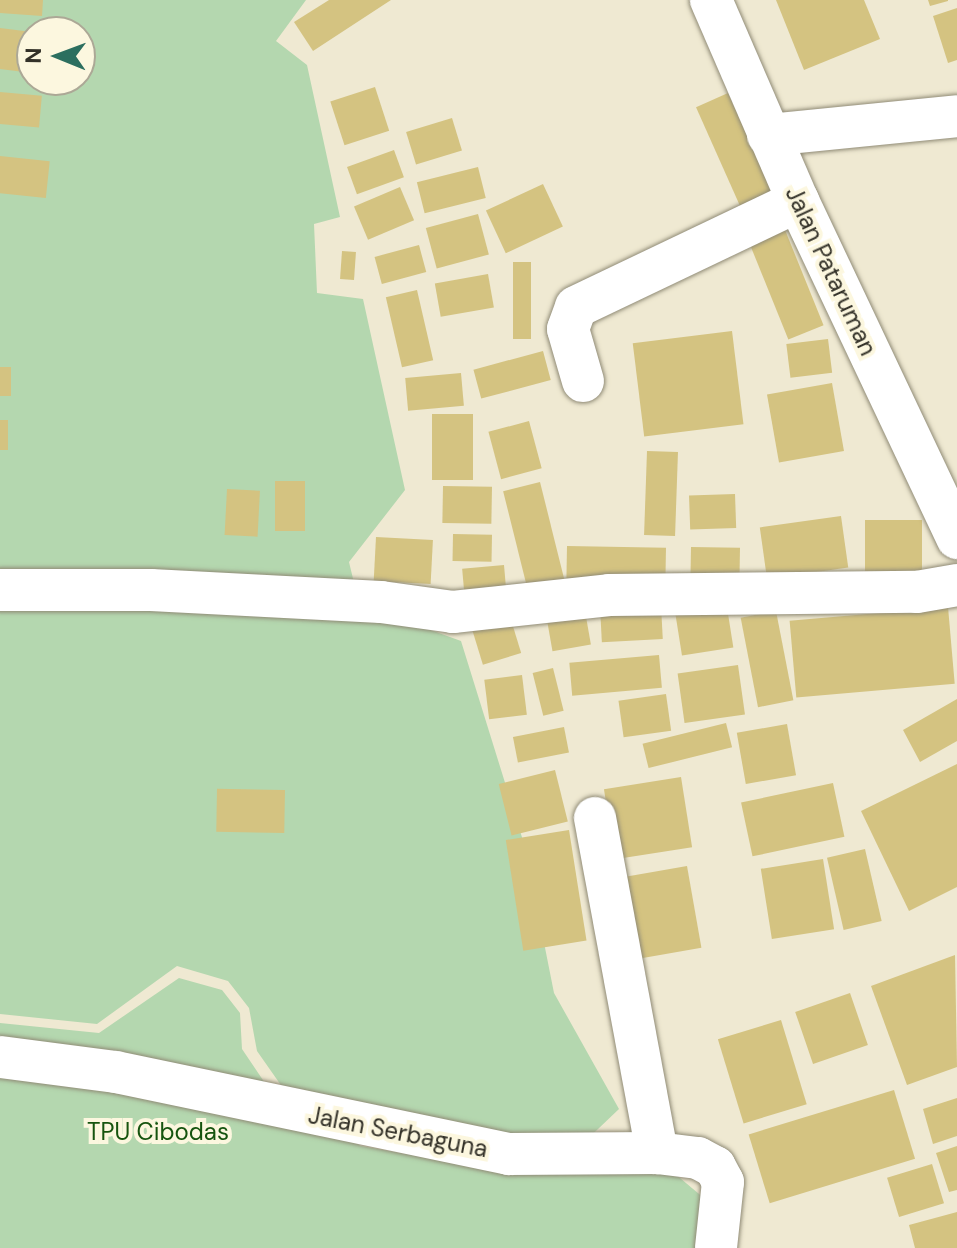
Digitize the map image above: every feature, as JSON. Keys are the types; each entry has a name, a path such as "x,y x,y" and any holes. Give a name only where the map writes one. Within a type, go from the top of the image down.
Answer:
{"street":[{"name":"Jalan Pataruman","path":"711,0 798,201 957,538"},
{"path":"768,135 957,116"},
{"path":"583,381 568,329 576,307 798,201"},
{"path":"0,590 151,590 381,602 453,612 609,595 917,592 957,585"},
{"path":"595,818 657,1153"},
{"name":"Jalan Serbaguna","path":"0,1057 116,1072 509,1154 657,1153 698,1158 715,1167 724,1200 716,1248"}],"green space":[{"path":"0,0 306,0 276,41 307,65 340,217 314,224 317,293 363,299 405,490 349,562 361,612 381,612 461,641 525,847 554,993 619,1109 577,1149 285,1091 257,1051 249,1008 228,981 177,966 97,1024 0,1014"},
{"name":"TPU Cibodas","path":"179,978 222,990 240,1013 242,1049 275,1098 361,1146 474,1166 637,1142 711,1204 712,1248 0,1248 0,1023 99,1033"}],"building":[{"path":"0,0 43,0 42,16 0,13"},
{"path":"329,0 391,0 313,51 294,22"},
{"path":"776,0 864,0 880,39 804,70"},
{"path":"928,0 948,0 948,1 930,6"},
{"path":"957,8 957,60 948,63 933,16"},
{"path":"0,28 16,30 16,71 0,69"},
{"path":"375,87 389,131 345,145 330,102"},
{"path":"0,92 16,93 16,96 42,96 39,128 0,124"},
{"path":"728,93 777,203 745,217 696,107"},
{"path":"452,118 462,151 416,165 406,132"},
{"path":"394,150 404,177 357,194 347,167"},
{"path":"0,156 50,161 46,198 0,193"},
{"path":"478,167 486,198 425,213 417,182"},
{"path":"543,184 563,227 506,253 486,211"},
{"path":"400,187 414,220 368,240 354,207"},
{"path":"478,214 489,255 437,269 426,228"},
{"path":"779,215 824,325 788,340 744,229"},
{"path":"419,245 426,272 382,284 375,257"},
{"path":"342,251 356,252 354,280 340,279"},
{"path":"513,262 531,262 531,339 513,339"},
{"path":"488,274 494,307 441,317 435,283"},
{"path":"417,290 433,360 402,367 386,297"},
{"path":"732,331 743,424 644,436 633,343"},
{"path":"828,339 832,373 790,378 786,344"},
{"path":"543,351 551,380 481,399 473,370"},
{"path":"0,367 11,367 11,396 0,396"},
{"path":"461,373 464,406 408,411 405,378"},
{"path":"832,383 844,451 779,462 767,394"},
{"path":"432,414 473,414 473,480 432,480"},
{"path":"0,420 8,420 8,450 0,450"},
{"path":"529,421 542,468 501,479 488,432"},
{"path":"647,451 678,452 675,536 644,535"},
{"path":"275,481 305,481 305,531 275,531"},
{"path":"540,482 564,580 528,589 503,491"},
{"path":"443,486 492,487 491,524 442,523"},
{"path":"227,489 260,491 258,537 225,535"},
{"path":"735,494 736,528 690,530 689,496"},
{"path":"841,516 848,567 767,579 760,527"},
{"path":"865,520 922,520 922,572 865,572"},
{"path":"453,534 492,535 492,562 453,561"},
{"path":"376,537 433,540 431,584 374,581"},
{"path":"567,546 666,548 665,589 566,587"},
{"path":"691,547 740,548 739,581 690,580"},
{"path":"504,565 506,590 464,594 462,569"},
{"path":"726,601 733,647 682,656 675,609"},
{"path":"661,605 663,639 602,642 600,608"},
{"path":"948,607 955,684 796,698 790,621"},
{"path":"508,610 521,653 483,665 470,622"},
{"path":"585,611 591,644 552,651 547,618"},
{"path":"776,611 793,700 758,707 741,618"},
{"path":"659,655 662,688 572,696 569,663"},
{"path":"738,665 745,715 685,723 678,673"},
{"path":"553,668 564,711 543,716 533,673"},
{"path":"522,675 527,715 489,719 484,680"},
{"path":"666,694 671,731 624,737 618,701"},
{"path":"957,699 957,741 920,762 903,730"},
{"path":"726,723 732,747 649,768 643,744"},
{"path":"787,724 796,775 746,784 737,733"},
{"path":"564,727 569,753 518,762 513,737"},
{"path":"957,764 957,887 909,911 861,811"},
{"path":"555,770 568,821 512,835 499,784"},
{"path":"681,777 692,847 615,859 604,789"},
{"path":"833,783 844,837 752,856 741,803"},
{"path":"217,789 285,790 284,833 216,832"},
{"path":"569,830 587,941 523,951 506,840"},
{"path":"865,849 882,921 844,930 827,858"},
{"path":"823,859 834,929 772,939 761,869"},
{"path":"687,866 701,948 629,961 614,879"},
{"path":"955,955 957,1067 907,1085 871,986"},
{"path":"850,993 868,1045 813,1064 795,1012"},
{"path":"781,1020 807,1104 744,1123 718,1039"},
{"path":"894,1090 915,1159 770,1203 749,1134"},
{"path":"957,1098 957,1136 933,1144 923,1109"},
{"path":"957,1146 957,1190 949,1192 936,1153"},
{"path":"932,1164 944,1203 899,1217 887,1178"},
{"path":"957,1212 957,1248 915,1248 909,1225"}]}
